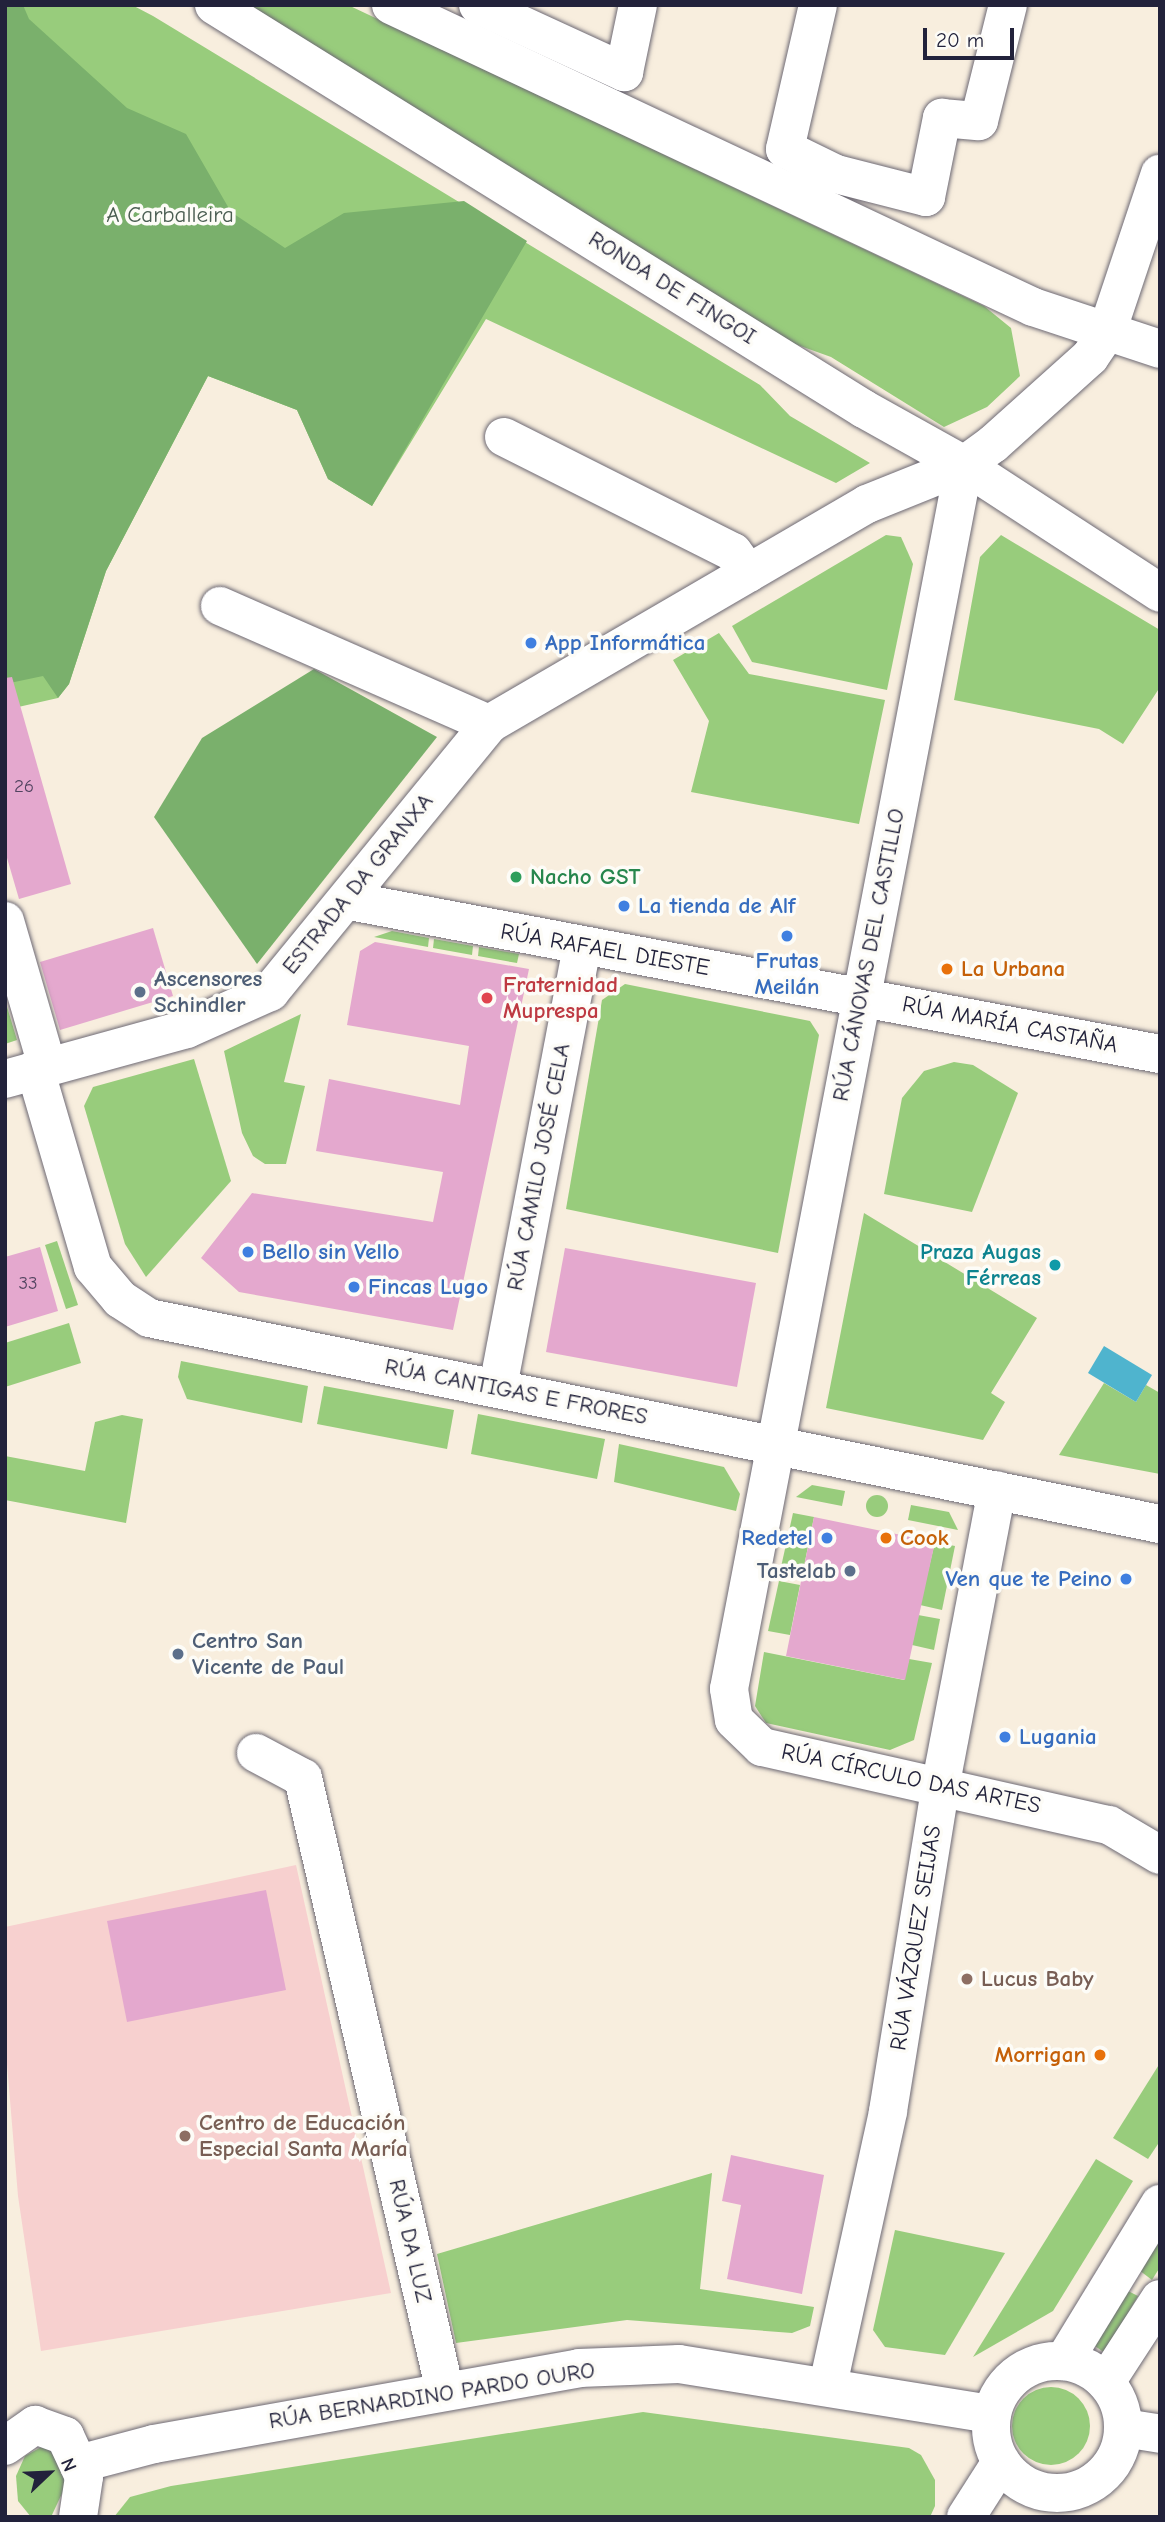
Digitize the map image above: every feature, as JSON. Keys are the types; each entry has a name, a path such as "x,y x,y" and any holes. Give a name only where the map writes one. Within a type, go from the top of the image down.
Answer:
{"street":[{"name":"RONDA DE FINGOI","path":"214,5 864,409 964,465 1160,593"},
{"path":"391,5 1033,307 1160,349"},
{"path":"478,5 624,72 638,5"},
{"path":"818,5 785,149 836,174 926,197 942,118 979,121 1008,5"},
{"path":"964,465 1090,357 1107,332 1158,185"},
{"path":"504,438 733,552 748,573"},
{"name":"ESTRADA DA GRANXA","path":"29,1071 187,1029 270,992 350,901 489,724 867,505 964,465"},
{"name":"RÚA CÁNOVAS DEL CASTILLO","path":"778,1445 860,996 964,465"},
{"path":"220,606 489,724"},
{"name":"RÚA RAFAEL DIESTE","path":"350,901 582,947 860,996"},
{"path":"5,920 29,1071"},
{"name":"RÚA CAMILO JOSÉ CELA","path":"498,1387 582,947"},
{"name":"RÚA MARÍA CASTAÑA","path":"860,996 1160,1055"},
{"name":"RÚA CANTIGAS E FRORES","path":"29,1071 93,1267 120,1298 149,1318 190,1330 498,1387 1160,1524"},
{"name":"RÚA CÍRCULO DAS ARTES","path":"778,1445 729,1689 734,1720 762,1747 941,1783 1109,1825 1160,1855"},
{"name":"RÚA VÁZQUEZ SEIJAS","path":"828,2385 888,2110 941,1783 997,1490"},
{"name":"RÚA DA LUZ","path":"256,1753 303,1778 445,2391"},
{"path":"1064,2361 1160,2204"},
{"path":"1106,2382 1160,2299"},
{"path":"1064,2361 1106,2382 1142,2431 1106,2472 1087,2486 1028,2503 1001,2462 992,2414 1011,2379 1037,2364 1064,2361"},
{"name":"RÚA BERNARDINO PARDO OURO","path":"82,2463 445,2391 579,2368 679,2364 828,2385 992,2414"},
{"path":"10,2428 51,2428 65,2436 82,2463 85,2493 78,2517"},
{"path":"966,2517 1001,2462"}],"shaded area":[{"name":"Centro de Educación Especial Santa María","path":"296,1865 391,2293 41,2351 18,2196 5,2040 5,1927"}],"green space":[{"name":"A Carballeira","path":"5,5 132,5 153,16 760,385 790,416 870,463 836,483 486,319 372,506 328,479 297,410 208,376 106,571 69,684 58,698 5,710"},
{"name":"A Carballeira","path":"5,5 23,5 29,19 127,108 186,134 231,212 285,248 344,213 464,201 527,241 372,506 328,479 297,410 208,376 106,571 69,684 58,698 43,676 5,684"},
{"path":"241,5 348,5 984,306 1011,328 1020,376 987,407 944,427 831,357 792,343"},
{"path":"886,535 901,537 913,564 887,690 752,662 732,626"},
{"path":"1001,535 1160,630 1160,687 1123,744 1099,729 954,700 980,557"},
{"path":"719,633 749,674 885,700 859,824 691,792 709,721 673,660"},
{"path":"314,669 437,737 257,964 154,817 202,738"},
{"path":"392,931 429,938 428,947 374,937"},
{"path":"434,939 473,946 472,955 433,948"},
{"path":"479,947 519,954 517,963 478,956"},
{"path":"625,984 810,1021 819,1035 778,1253 566,1209 602,1000"},
{"path":"5,1000 17,1040 5,1044"},
{"path":"301,1014 284,1082 305,1086 286,1164 265,1164 253,1156 242,1133 224,1051"},
{"path":"194,1059 231,1181 146,1277 125,1244 84,1106 93,1087"},
{"path":"954,1062 973,1065 1018,1093 972,1212 884,1194 902,1098 924,1071"},
{"path":"864,1213 1037,1318 991,1393 1005,1402 983,1440 826,1408"},
{"path":"57,1241 78,1305 66,1309 45,1245"},
{"path":"69,1323 81,1363 5,1387 5,1343"},
{"path":"181,1361 308,1386 302,1423 187,1399 178,1377"},
{"path":"1104,1383 1136,1402 1146,1385 1160,1393 1160,1474 1059,1455"},
{"path":"324,1386 454,1410 447,1449 317,1424"},
{"path":"478,1414 605,1439 597,1479 471,1454"},
{"path":"122,1415 143,1419 126,1523 5,1500 5,1456 85,1471 95,1422"},
{"path":"619,1444 724,1467 740,1494 736,1511 614,1482"},
{"path":"812,1485 845,1491 842,1506 796,1497"},
{"path":"877,1495 885,1498 888,1506 885,1514 877,1517 869,1514 866,1506 869,1498"},
{"path":"911,1505 949,1512 958,1530 908,1520"},
{"path":"793,1513 814,1517 803,1571 781,1567"},
{"path":"935,1542 955,1546 942,1610 920,1605"},
{"path":"779,1581 800,1585 790,1635 768,1631"},
{"path":"918,1615 940,1619 934,1650 912,1645"},
{"path":"764,1652 904,1680 909,1659 932,1663 914,1740 890,1750 766,1723 755,1706"},
{"path":"1160,2063 1160,2141 1148,2159 1113,2138"},
{"path":"1096,2159 1133,2181 1053,2311 973,2357"},
{"path":"712,2173 700,2289 814,2307 810,2326 792,2333 627,2320 456,2343 437,2254"},
{"path":"895,2230 1005,2253 945,2355 885,2347 873,2330"},
{"path":"1160,2237 1160,2267 1152,2280 1139,2270"},
{"path":"1128,2291 1138,2296 1105,2353 1092,2344"},
{"path":"1051,2387 1066,2390 1078,2399 1087,2411 1090,2426 1087,2441 1078,2453 1066,2462 1051,2465 1036,2462 1024,2453 1015,2441 1012,2426 1015,2411 1024,2399 1036,2390"},
{"path":"643,2412 909,2448 921,2455 935,2480 935,2506 930,2517 114,2517 130,2497 171,2486"},
{"path":"43,2446 58,2455 66,2485 51,2517 31,2517 18,2501 16,2476 25,2456"}],"water":[{"path":"1104,1346 1152,1375 1136,1402 1088,1373"}],"building":[{"path":"12,677 71,884 19,899 5,851 5,678"},
{"path":"153,928 173,996 60,1030 40,962"},
{"path":"375,942 529,969 453,1330 239,1292 201,1258 252,1193 433,1222 443,1172 316,1151 329,1079 460,1105 469,1046 347,1025 360,951"},
{"path":"40,1247 58,1311 5,1327 5,1257"},
{"path":"565,1248 756,1283 737,1387 546,1352"},
{"path":"814,1517 935,1542 905,1680 786,1656"},
{"path":"266,1890 286,1990 127,2022 107,1921"},
{"path":"731,2155 824,2175 802,2294 727,2279 741,2205 722,2201"}],"place":[{"name":"App Informática","path":"531,643"},
{"name":"Nacho GST","path":"516,877"},
{"name":"La tienda de Alf","path":"624,906"},
{"name":"Frutas Meilán","path":"787,936"},
{"name":"La Urbana","path":"947,969"},
{"name":"Ascensores Schindler","path":"140,992"},
{"name":"Fraternidad Muprespa","path":"487,998"},
{"name":"Bello sin Vello","path":"248,1252"},
{"name":"Praza Augas Férreas","path":"1055,1265"},
{"name":"Fincas Lugo","path":"354,1287"},
{"name":"Redetel","path":"827,1538"},
{"name":"Cook","path":"886,1538"},
{"name":"Tastelab","path":"850,1571"},
{"name":"Ven que te Peino","path":"1126,1579"},
{"name":"Centro San Vicente de Paul","path":"178,1654"},
{"name":"Lugania","path":"1005,1737"},
{"name":"Lucus Baby","path":"967,1979"},
{"name":"Morrigan","path":"1100,2055"},
{"name":"Centro de Educación Especial Santa María","path":"185,2136"}]}
